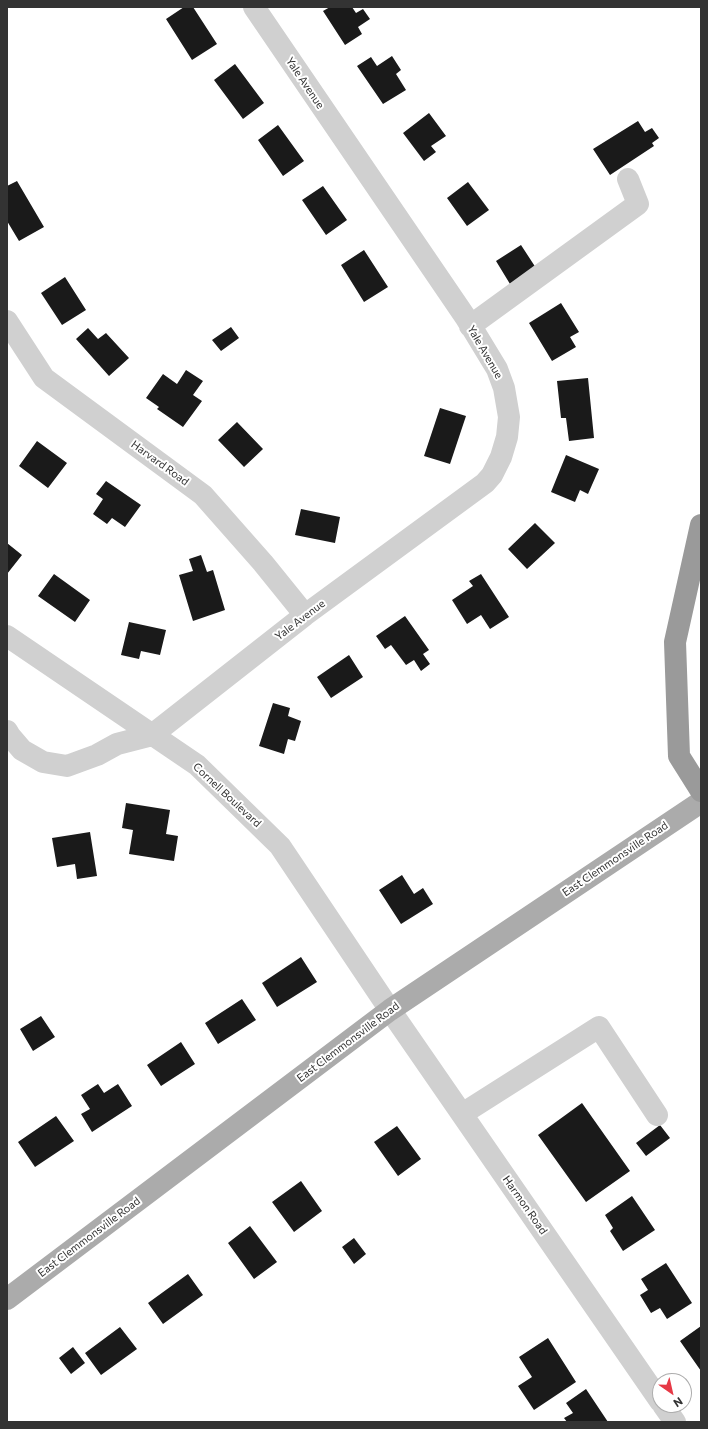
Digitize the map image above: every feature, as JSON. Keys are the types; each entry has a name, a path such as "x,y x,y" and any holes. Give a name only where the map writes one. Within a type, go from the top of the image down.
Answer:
{"highway":[{"path":"701,525 675,642 679,756 701,791"}],"main road":[{"name":"East Clemmonsville Road","path":"9,1298 390,1010 701,802"}],"street":[{"name":"Yale Avenue","path":"152,735 306,615 486,483 492,476 501,457 507,437 509,417 504,388 497,369 470,326 254,7"},
{"path":"470,326 638,204 628,179"},
{"name":"Harvard Road","path":"7,321 44,378 203,495 263,563 306,615"},
{"name":"Cornell Boulevard","path":"7,636 197,765 280,846 390,1010"},
{"path":"7,731 22,750 43,762 67,766 97,755 117,744 152,735"},
{"name":"Harmon Road","path":"390,1010 652,1389"},
{"path":"462,1114 599,1027 658,1114"},
{"path":"669,1413 675,1422"}],"building":[{"path":"184,7 193,7 217,44 192,60 166,19"},
{"path":"330,7 352,7 356,13 363,9 370,19 358,27 362,34 345,45 323,11"},
{"path":"392,56 401,70 396,74 406,90 383,104 357,66 371,57 377,66"},
{"path":"235,64 264,103 243,119 214,80"},
{"path":"429,113 446,136 431,146 436,152 424,161 403,133"},
{"path":"638,121 645,132 652,128 659,138 652,143 654,146 610,175 593,149"},
{"path":"278,125 304,161 283,176 258,140"},
{"path":"17,181 44,227 19,241 7,221 7,186"},
{"path":"468,182 489,210 467,226 447,198"},
{"path":"323,186 347,220 326,235 302,200"},
{"path":"521,245 536,268 510,284 496,261"},
{"path":"364,250 388,287 364,302 341,265"},
{"path":"65,277 86,310 62,325 41,293"},
{"path":"561,303 579,332 570,337 576,347 552,361 529,323"},
{"path":"231,327 239,338 221,351 212,340"},
{"path":"88,328 98,339 106,333 129,358 109,376 76,339"},
{"path":"186,370 203,381 193,395 202,401 183,427 157,409 159,407 146,398 163,374 177,384"},
{"path":"588,378 594,438 569,441 566,418 561,418 557,381"},
{"path":"440,408 466,416 450,464 424,456"},
{"path":"237,422 263,449 244,467 218,440"},
{"path":"37,441 67,463 48,488 19,466"},
{"path":"566,455 599,469 588,494 580,490 575,502 551,492"},
{"path":"106,481 141,505 125,527 112,518 107,524 93,514 103,499 96,494"},
{"path":"301,509 340,517 335,543 295,535"},
{"path":"535,523 555,543 527,569 508,549"},
{"path":"7,543 22,555 7,574"},
{"path":"201,555 207,572 213,570 225,610 193,621 179,575 193,571 189,559"},
{"path":"54,574 90,600 75,622 38,596"},
{"path":"481,574 509,617 490,629 481,615 467,624 452,600 473,586 469,581"},
{"path":"405,616 429,650 423,654 430,664 421,671 414,660 406,665 391,645 385,649 376,636"},
{"path":"129,622 166,630 160,655 141,651 139,659 121,655"},
{"path":"349,655 363,677 331,698 317,677"},
{"path":"273,703 290,708 288,716 301,721 295,741 288,739 284,754 259,746"},
{"path":"126,803 170,810 166,834 178,836 174,861 129,854 133,830 122,828"},
{"path":"90,832 97,876 77,879 75,864 57,867 52,838"},
{"path":"402,875 414,894 423,888 433,904 401,924 379,890"},
{"path":"301,957 317,982 277,1007 262,983"},
{"path":"242,999 256,1020 218,1044 205,1023"},
{"path":"41,1016 55,1037 33,1051 20,1029"},
{"path":"181,1042 195,1064 161,1086 147,1065"},
{"path":"98,1084 104,1093 118,1084 132,1106 92,1132 81,1114 90,1109 81,1095"},
{"path":"582,1103 630,1171 586,1202 538,1135"},
{"path":"56,1116 74,1141 35,1167 18,1142"},
{"path":"660,1125 670,1138 646,1156 636,1143"},
{"path":"397,1126 421,1159 398,1176 374,1142"},
{"path":"301,1181 322,1211 294,1232 272,1202"},
{"path":"632,1196 655,1230 623,1251 610,1231 613,1228 605,1215"},
{"path":"250,1226 277,1262 254,1279 228,1243"},
{"path":"354,1238 366,1254 354,1264 342,1247"},
{"path":"666,1263 692,1303 667,1319 660,1308 651,1313 640,1295 648,1290 641,1279"},
{"path":"188,1274 203,1295 163,1324 148,1303"},
{"path":"701,1326 701,1371 680,1341"},
{"path":"120,1327 137,1349 101,1375 85,1353"},
{"path":"548,1338 576,1382 534,1410 518,1386 532,1377 519,1357"},
{"path":"73,1347 85,1363 71,1374 59,1358"},
{"path":"586,1389 608,1422 567,1422 564,1418 573,1413 566,1403"}]}
